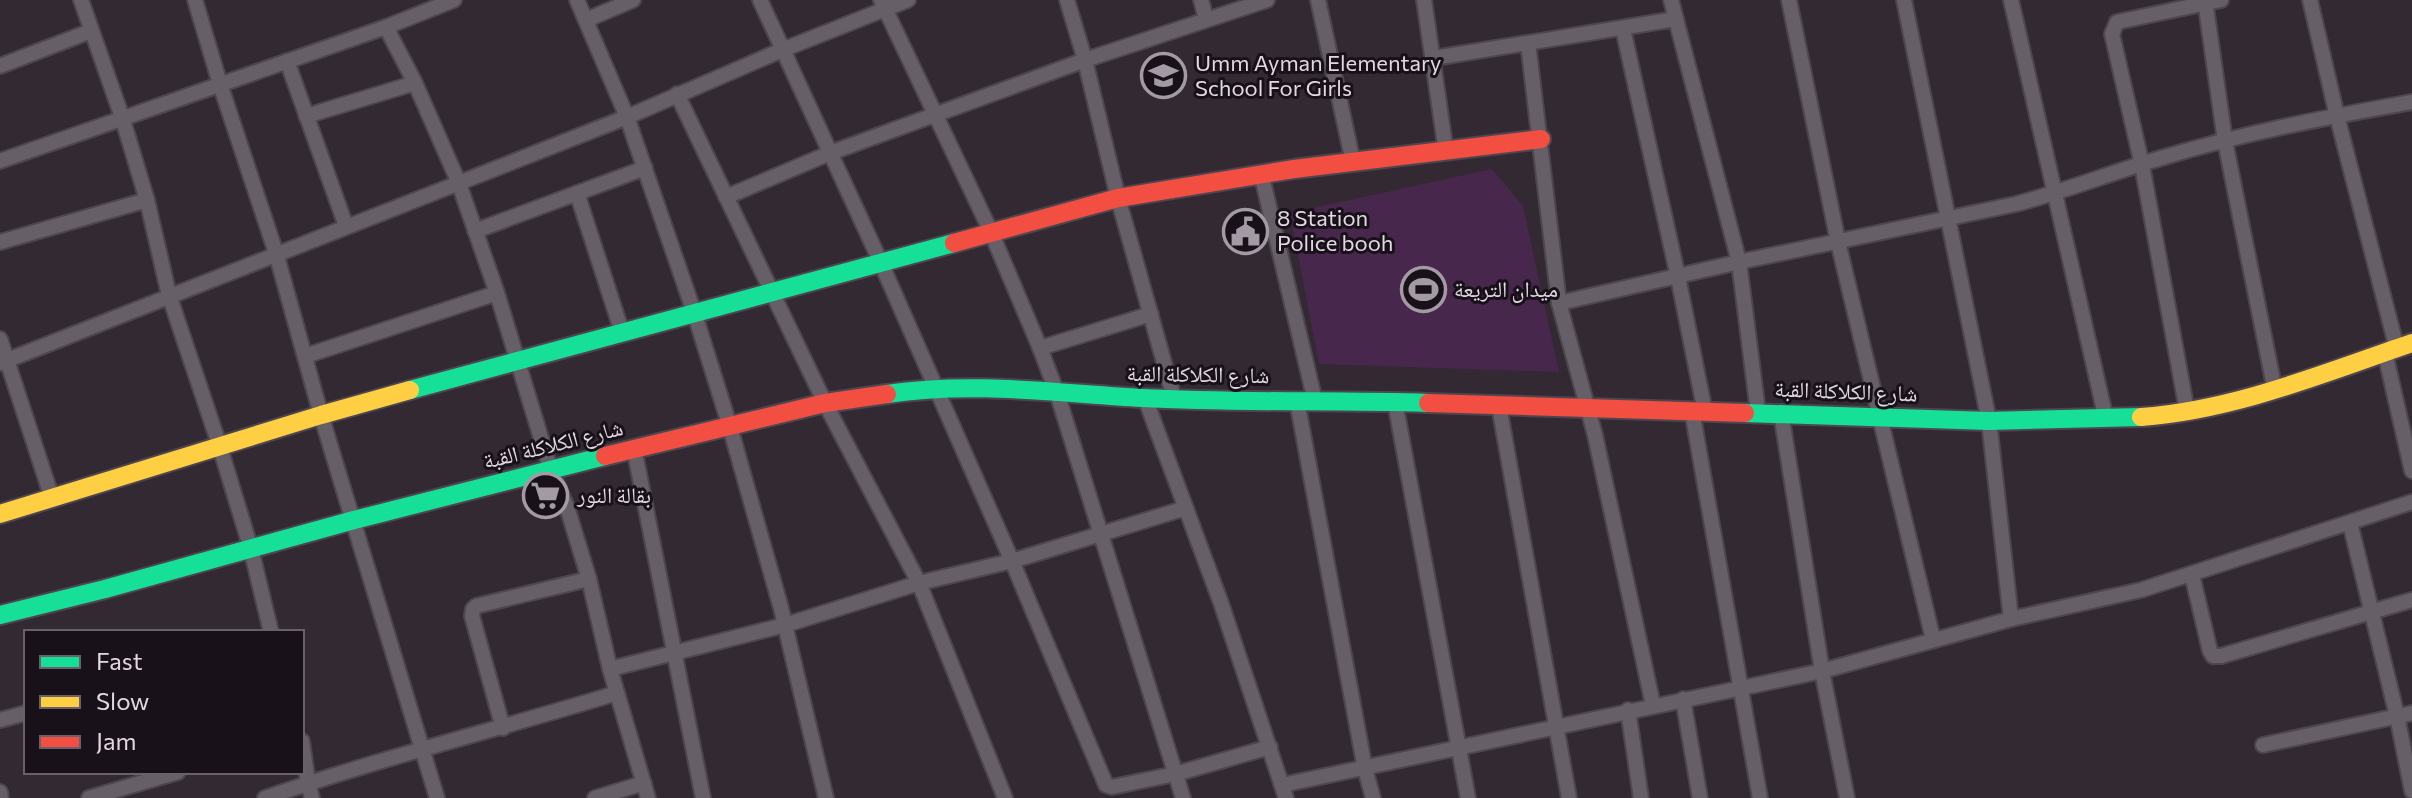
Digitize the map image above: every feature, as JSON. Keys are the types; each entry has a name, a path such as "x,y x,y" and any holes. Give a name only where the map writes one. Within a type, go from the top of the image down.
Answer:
{"street":[{"path":"81,0 147,200 169,295 251,549 271,630"},
{"path":"195,0 276,253 321,415 437,798"},
{"path":"0,161 386,27 454,0"},
{"path":"577,0 627,117 730,427 785,625 826,798"},
{"path":"586,20 633,0"},
{"path":"760,0 881,263 1106,785 1112,787 1175,774 1270,747"},
{"path":"4,361 627,117 883,4 908,0"},
{"path":"1067,0 1174,398"},
{"path":"1201,0 1206,19"},
{"path":"726,197 830,153 1085,60 1267,0"},
{"path":"1318,0 1353,162"},
{"path":"1424,0 1446,152"},
{"path":"1671,0 1739,262 1758,412"},
{"path":"1789,0 1838,242 1933,639"},
{"path":"1904,0 1989,421 2011,619"},
{"path":"2011,0 2106,419"},
{"path":"2143,0 2145,16"},
{"path":"2187,411 2142,165 2112,34 2117,22 2221,0"},
{"path":"2310,0 2398,348 2412,471"},
{"path":"2205,2 2225,141 2275,391"},
{"path":"883,4 991,232 1040,348 1057,393 1183,798"},
{"path":"1434,58 1676,19"},
{"path":"386,27 415,83 458,181 497,293 551,471 567,507 589,579 610,669 648,798"},
{"path":"1623,29 1678,277 1760,798"},
{"path":"0,66 91,31"},
{"path":"1528,43 1559,303 1588,409 1653,705"},
{"path":"287,61 346,226"},
{"path":"306,116 415,83"},
{"path":"677,94 825,403 919,583 1002,798"},
{"path":"1559,303 2056,193 2159,158 2225,141 2412,102"},
{"path":"0,514 321,415 1118,198 1261,173 1541,139"},
{"path":"475,231 645,168"},
{"path":"1261,173 1306,401 1365,769 1373,798"},
{"path":"577,193 622,332"},
{"path":"0,242 147,200"},
{"path":"305,356 497,293"},
{"path":"1040,348 1151,314"},
{"path":"0,339 4,361 52,498"},
{"name":"شارع الكلاكلة القبة","path":"0,615 634,448 825,403 934,388 984,387 1145,398 1395,402 1989,421 2106,419 2187,411 2275,391 2398,348"},
{"path":"1145,398 1284,792 1365,769 1556,726 1822,671 2011,619 2126,594 2412,502"},
{"path":"1395,402 1468,798"},
{"path":"1499,406 1569,798"},
{"path":"1781,413 1822,671 1847,798"},
{"path":"634,448 703,798"},
{"path":"610,669 785,625 919,583 1012,561 1186,508"},
{"path":"2350,523 2371,612 2405,714 2412,791"},
{"path":"2192,575 2213,656 2412,600"},
{"path":"503,728 472,616 473,609 589,579"},
{"path":"265,798 310,791 423,749 617,693"},
{"path":"1683,699 1700,798"},
{"path":"1628,710 1641,798"},
{"path":"0,720 24,714"},
{"path":"2263,745 2405,714"},
{"path":"304,754 310,791"},
{"path":"89,798 171,774"},
{"path":"595,798 644,783"},
{"path":"0,792 1,798"}],"shaded area":[{"name":"ميدان التريعة","path":"1492,169 1523,206 1559,372 1319,364 1290,213"}],"traffic: fast":[{"path":"410,390 954,243"},
{"path":"887,394 982,388 1178,400 1428,403"},
{"path":"1745,413 1989,421 2141,417"},
{"path":"0,615 605,456"}],"traffic: slow":[{"path":"2141,417 2211,407 2245,398 2412,343"},
{"path":"0,514 410,390"}],"traffic: jam":[{"path":"954,243 1118,198 1294,169 1541,139"},
{"path":"605,456 825,403 887,394"},
{"path":"1428,403 1745,413"}],"place":[{"name":"Umm Ayman Elementary School For Girls","path":"1164,76"},
{"name":"8 Station Police booh","path":"1246,231"},
{"name":"ميدان التريعة","path":"1423,289"},
{"name":"بقالة النور","path":"546,495"}]}
